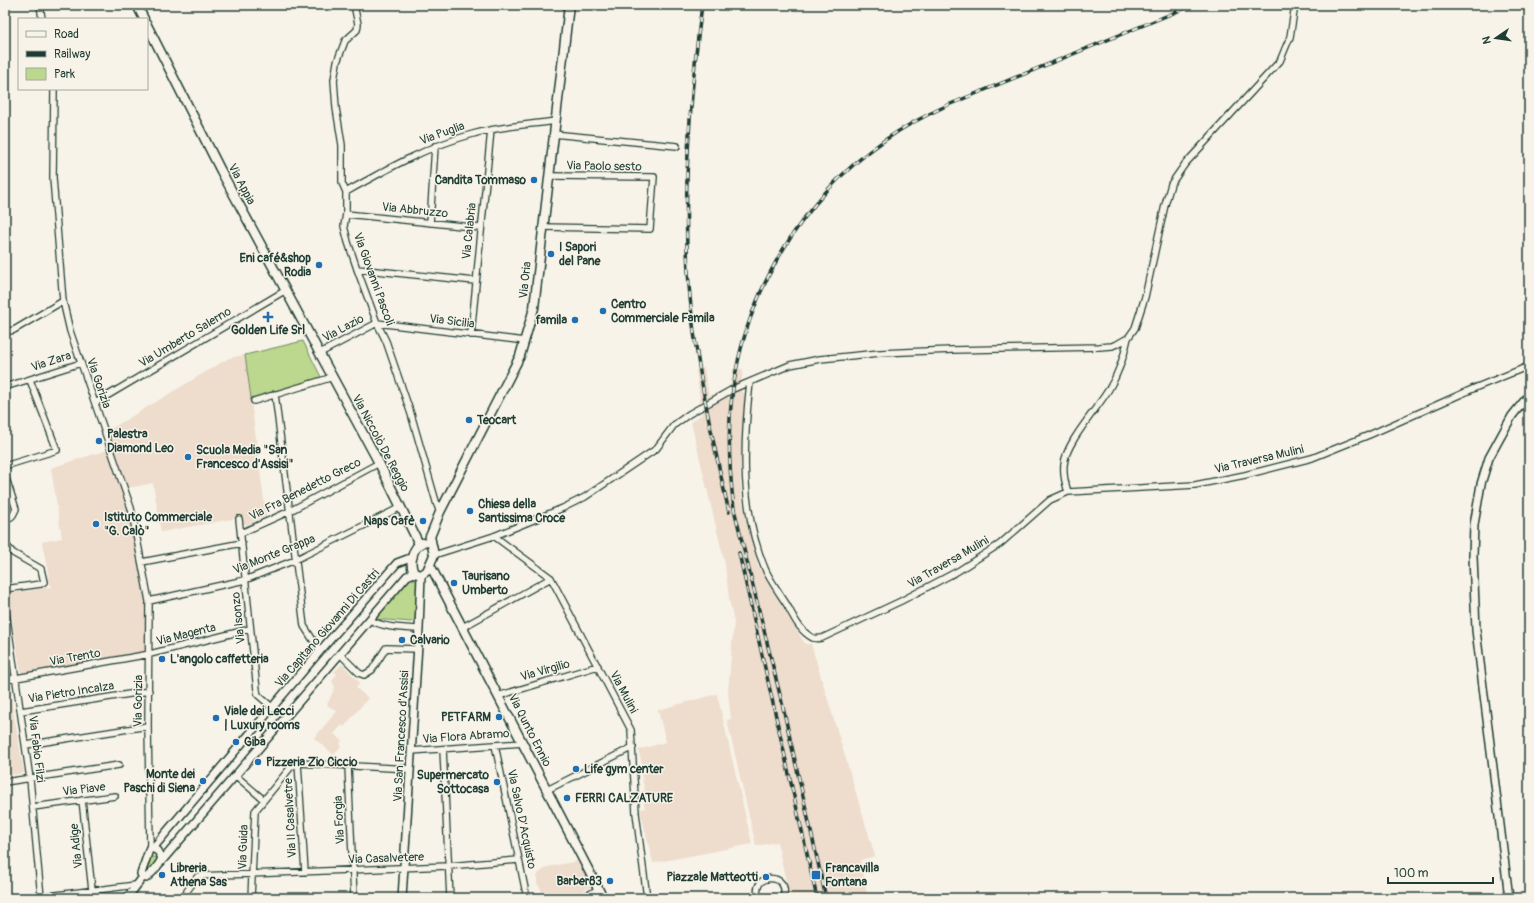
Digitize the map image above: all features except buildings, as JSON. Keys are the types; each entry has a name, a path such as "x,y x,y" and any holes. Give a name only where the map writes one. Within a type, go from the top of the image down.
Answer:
{"main road":[{"path":"137,5 144,18"},
{"name":"Via Oria","path":"429,540 440,512 520,356 525,342 536,296 542,226 569,5"},
{"name":"Via Appia","path":"148,27 221,170 320,353"},
{"name":"Via Niccolò De Reggio","path":"320,353 419,544"},
{"path":"429,540 434,555 427,571 418,574 412,567 412,557 419,544 429,540"},
{"name":"Via Qunto Ennio","path":"430,565 604,898"}],"street":[{"path":"40,5 42,18"},
{"name":"Via Giovanni Pascoli","path":"354,5 358,24 357,30 345,41 337,62 334,80 334,93 342,145 342,183 346,192 346,214 344,226 348,242 376,323 386,341 411,414 440,512"},
{"path":"434,555 494,536 563,508 585,497 656,449 674,425 689,414 715,398 782,367 820,359 857,355 952,350 1107,347 1120,344 1128,338 1135,328 1145,297 1171,184 1185,164 1280,60 1290,37 1295,5"},
{"name":"Via Gorizia","path":"54,90 53,178 62,301 70,332 131,508 149,600 150,654 148,726 151,848"},
{"name":"Via Puglia","path":"346,192 399,163 435,146 474,133 555,121"},
{"name":"Via Calabria","path":"471,335 475,281 491,130"},
{"path":"553,134 677,146"},
{"path":"430,223 435,146"},
{"name":"Via Paolo sesto","path":"542,226 650,229 654,177 549,176"},
{"name":"Via Abbruzzo","path":"346,214 481,228"},
{"path":"357,269 475,281"},
{"name":"Via Umberto Salerno","path":"95,403 286,290"},
{"path":"5,332 14,330 62,301"},
{"name":"Via Sicilia","path":"376,323 525,342"},
{"name":"Via Lazio","path":"320,353 376,323"},
{"path":"1068,492 1064,476 1064,463 1071,446 1109,390 1124,361 1128,338"},
{"name":"Via Zara","path":"5,387 81,363"},
{"name":"Via Traversa Mulini","path":"750,382 745,452 746,494 758,549 767,573 796,622 804,632 813,638 822,638 901,602 958,571 1000,544 1050,500 1068,492 1195,485 1245,475 1312,458 1529,366"},
{"path":"254,401 333,378"},
{"path":"6,465 57,450 30,380"},
{"path":"275,394 304,626 320,651"},
{"path":"1509,898 1476,630 1473,556 1474,525 1481,484 1489,458 1512,416 1529,395"},
{"name":"Via Fra Benedetto Greco","path":"241,533 290,511 378,463"},
{"path":"5,475 16,509 14,515 10,517"},
{"name":"Via Monte Grappa","path":"149,600 245,580 295,560 401,508"},
{"name":"Via Isonzo","path":"239,519 258,695 273,708"},
{"name":"Via Mulini","path":"494,536 551,578 631,730 636,813 647,898"},
{"path":"142,562 242,543"},
{"path":"5,544 13,553 41,569 44,582 41,584 5,589"},
{"name":"Via Capitano Giovanni Di Castri","path":"151,848 397,563 412,557"},
{"path":"127,898 143,877 146,878 160,864 407,576 418,574"},
{"name":"Via San Francesco d'Assisi","path":"402,898 419,629 418,574"},
{"path":"463,627 551,578"},
{"name":"Via Fabio Filzi","path":"5,604 26,745 41,897"},
{"path":"370,620 396,628 419,629"},
{"name":"Via Magenta","path":"150,654 250,629"},
{"path":"341,654 364,676 372,670 386,648 417,649"},
{"name":"Via Trento","path":"5,680 150,654"},
{"name":"Via Virgilio","path":"498,696 598,666"},
{"name":"Via Pietro Incalza","path":"21,711 149,691"},
{"path":"26,745 148,726"},
{"name":"Via Flora Abramo","path":"411,751 523,743"},
{"name":"Via Salvo D'Acquisto","path":"495,745 527,898"},
{"path":"547,790 632,747"},
{"path":"443,749 450,898"},
{"path":"298,763 410,769"},
{"name":"Via Guida","path":"251,898 255,811 290,767 298,763"},
{"name":"Via II Casalvetre","path":"298,763 304,872"},
{"path":"5,782 119,765"},
{"name":"Via Forgia","path":"348,766 354,898"},
{"path":"235,775 264,800"},
{"name":"Via Piave","path":"33,807 115,796"},
{"name":"Via Adige","path":"82,800 92,890"},
{"path":"143,877 141,874 151,848 161,854 162,858 160,864"},
{"name":"Via Casalvetere","path":"186,898 187,891 198,876 448,866 519,860"},
{"path":"758,898 757,891 760,883 764,880 773,878 784,886 785,891 783,898"},
{"path":"32,898 136,885"},
{"path":"582,898 598,889"}],"shaded area":[{"name":"Scuola Media \"San Francesco d'Assisi\"","path":"245,355 266,516 247,525 243,522 243,517 161,532 153,483 128,488 109,430 229,358"},
{"path":"704,368 709,396 730,387 733,369 743,369 740,390 744,393 745,397 740,473 742,500 758,566 805,644 811,644 875,856 860,860 868,898 790,898 777,842 756,846 727,720 731,719 728,692 734,622 729,599 725,564 691,422 702,414 696,370"},
{"path":"107,450 129,510 146,591 146,653 21,674 8,594 51,587 42,542 62,538 51,468"},
{"path":"342,664 360,683 356,688 368,698 344,727 342,725 334,734 342,741 340,744 341,746 334,755 314,738 337,711 327,705 335,687 332,681 337,674 334,672"},
{"path":"9,686 24,773 5,776 5,687"},
{"path":"717,694 752,844 653,863 640,809 645,808 641,792 645,791 641,775 645,773 638,750 666,742 658,710"},
{"path":"577,861 590,887 570,898 548,898 537,883 539,873 548,867"}],"green space":[{"path":"303,341 321,377 251,398 245,355"},
{"path":"411,578 419,582 415,619 411,622 375,619"},
{"path":"156,857 157,859 156,864 145,870 150,859"}],"railway":[{"path":"702,5 694,71 687,171 686,204 688,271 690,302 698,362 709,423 729,512"},
{"path":"826,898 782,703 734,509 729,449 731,404 740,352 751,316 766,282 784,249 805,218 829,189 856,163 885,140 916,121 948,105 1193,5"},
{"path":"739,553 817,898"}],"place":[{"name":"Candita Tommaso","path":"534,180"},
{"name":"I Sapori del Pane","path":"551,254"},
{"name":"Eni café&shop Rodia","path":"319,265"},
{"name":"Centro Commerciale Famila","path":"603,311"},
{"name":"Golden Life Srl","path":"268,317"},
{"name":"famila","path":"575,320"},
{"name":"Teocart","path":"469,420"},
{"name":"Palestra Diamond Leo","path":"99,441"},
{"name":"Scuola Media \"San Francesco d'Assisi\"","path":"188,457"},
{"name":"Chiesa della Santissima Croce","path":"470,511"},
{"name":"Naps Cafè","path":"423,521"},
{"name":"Istituto Commerciale \"G. Calò\"","path":"96,524"},
{"name":"Taurisano Umberto","path":"454,583"},
{"name":"Calvario","path":"402,640"},
{"name":"L'angolo caffetteria","path":"162,659"},
{"name":"PETFARM","path":"499,717"},
{"name":"Viale dei Lecci | Luxury rooms","path":"216,718"},
{"name":"Giba","path":"236,742"},
{"name":"Pizzeria Zio Ciccio","path":"258,762"},
{"name":"Life gym center","path":"576,769"},
{"name":"Monte dei Paschi di Siena","path":"203,781"},
{"name":"Supermercato Sottocasa","path":"497,782"},
{"name":"FERRI CALZATURE","path":"567,798"},
{"name":"Libreria Athena Sas","path":"162,875"},
{"name":"Francavilla Fontana","path":"816,875"},
{"name":"Piazzale Matteotti","path":"766,877"},
{"name":"Barber83","path":"610,881"}]}
